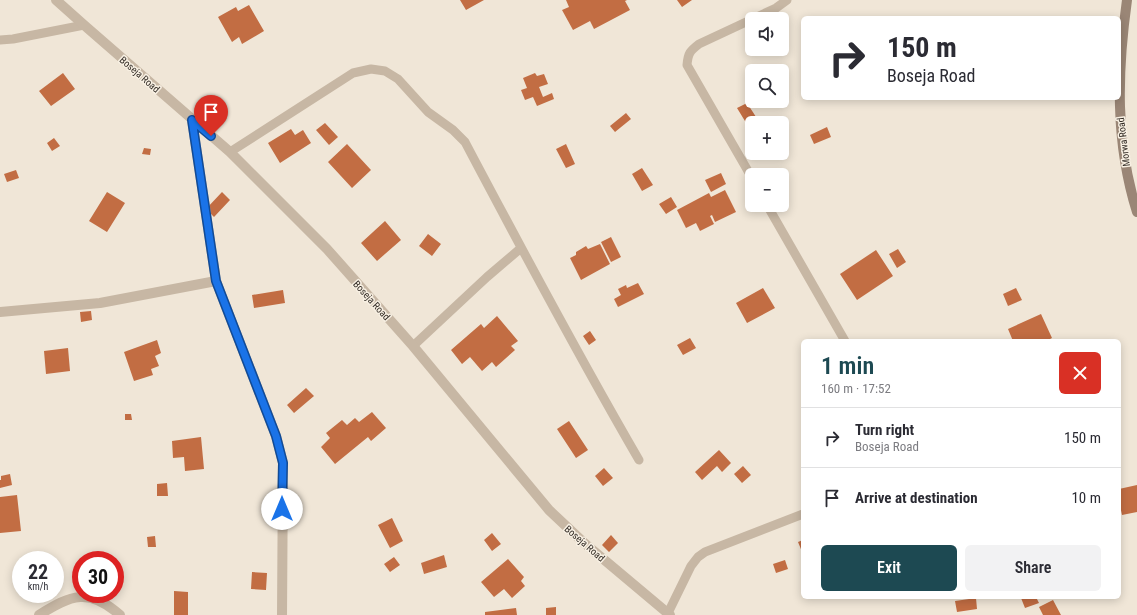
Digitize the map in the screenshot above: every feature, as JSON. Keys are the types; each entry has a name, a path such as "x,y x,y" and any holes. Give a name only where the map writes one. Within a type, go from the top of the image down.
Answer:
{"main road":[{"name":"Morwa Road","path":"1121,60 1128,0"},
{"name":"Morwa Road","path":"1120,100 1121,139 1137,212"}],"street":[{"name":"Boseja Road","path":"56,0 230,152 327,249 413,346 549,510 583,542 668,614"},
{"path":"192,120 216,281 281,451 283,463 282,615"},
{"path":"0,312 100,303 216,281"},
{"path":"39,615 57,604 71,598 84,597 95,598 112,608 120,615"}],"lane":[{"path":"746,168 687,65 688,57 691,50 699,44 776,8 787,0"},
{"path":"0,40 13,39 84,25"},
{"path":"230,152 353,73 371,69 385,71 398,79 428,112 453,130 465,142 521,248 639,460"},
{"path":"771,212 844,339"},
{"path":"413,346 487,277 521,248"},
{"path":"668,614 691,566 702,554 801,515"}],"building":[{"path":"460,0 484,0 466,10"},
{"path":"566,0 627,0 625,1 630,10 594,29 590,21 573,30 562,10 569,7"},
{"path":"677,0 692,0 682,7"},
{"path":"249,5 264,31 242,44 239,37 232,42 218,17 236,7 238,11"},
{"path":"63,73 75,89 51,106 39,91"},
{"path":"535,73 537,76 544,74 548,84 539,87 543,97 552,93 554,99 537,106 533,97 525,100 521,90 527,88 523,78"},
{"path":"745,104 745,108 750,108 755,116 745,116 745,121 737,108"},
{"path":"626,113 631,119 615,132 610,126"},
{"path":"325,123 338,137 329,145 316,130"},
{"path":"827,127 831,137 814,144 810,135"},
{"path":"291,129 295,135 303,130 311,143 280,163 268,143"},
{"path":"54,138 60,146 52,151 47,143"},
{"path":"347,144 371,170 352,188 328,162"},
{"path":"566,144 575,164 566,168 556,149"},
{"path":"144,148 151,149 150,155 142,154"},
{"path":"642,168 653,185 642,191 632,174"},
{"path":"16,170 19,178 7,182 4,174"},
{"path":"721,173 726,184 711,192 705,180"},
{"path":"725,190 736,212 715,222 712,215 710,216 714,224 700,231 696,223 686,228 677,210 709,193 711,197"},
{"path":"107,192 125,203 107,232 89,221"},
{"path":"222,192 230,200 214,217 206,209"},
{"path":"671,197 677,207 666,214 659,204"},
{"path":"385,221 401,240 377,261 361,243"},
{"path":"428,234 441,244 432,256 419,246"},
{"path":"611,237 621,257 611,262 601,242"},
{"path":"600,244 610,264 581,280 570,258 586,246 588,249"},
{"path":"898,249 906,262 897,268 889,254"},
{"path":"876,250 893,276 857,300 840,274"},
{"path":"638,283 644,294 618,307 614,299 621,295 618,289 626,285 627,288"},
{"path":"763,288 775,308 747,323 736,303"},
{"path":"1016,288 1022,300 1008,306 1003,294"},
{"path":"283,290 285,303 254,308 252,295"},
{"path":"91,311 92,320 81,322 80,312"},
{"path":"1041,314 1052,338 1012,339 1008,329"},
{"path":"497,316 518,341 511,346 515,350 496,367 492,362 482,371 470,357 462,364 451,350 481,324 484,328"},
{"path":"590,331 596,340 589,345 583,336"},
{"path":"690,338 696,348 683,355 677,345"},
{"path":"157,340 161,353 155,356 159,366 151,369 153,375 134,381 124,352"},
{"path":"68,348 70,371 46,374 44,351"},
{"path":"306,388 314,396 294,413 287,405"},
{"path":"372,412 386,428 371,441 368,437 335,464 321,447 330,438 326,433 342,420 347,425 355,418 359,422"},
{"path":"125,414 131,414 132,420 125,420"},
{"path":"569,421 588,450 576,458 557,429"},
{"path":"201,437 204,469 185,471 184,457 173,458 172,441"},
{"path":"719,450 731,463 722,472 717,466 702,480 695,472"},
{"path":"743,466 751,475 742,483 734,474"},
{"path":"604,468 613,478 603,486 595,476"},
{"path":"10,474 12,485 0,488 1,476"},
{"path":"167,483 168,496 157,496 157,484"},
{"path":"1137,485 1137,512 1122,515 1121,489"},
{"path":"17,495 21,531 0,533 0,497"},
{"path":"392,518 403,541 390,548 378,525"},
{"path":"492,533 501,544 492,551 484,540"},
{"path":"611,535 618,543 609,552 602,545"},
{"path":"155,536 156,547 148,547 147,537"},
{"path":"801,541 801,549 798,542"},
{"path":"444,555 447,567 424,574 421,563"},
{"path":"394,557 400,565 390,572 384,564"},
{"path":"508,559 524,577 521,581 525,586 512,598 504,589 494,597 481,582"},
{"path":"785,560 788,569 776,573 773,564"},
{"path":"252,572 267,573 266,590 251,589"},
{"path":"174,591 188,592 188,615 174,615"},
{"path":"976,599 977,609 957,612 955,601"},
{"path":"1021,599 1037,599 1039,603 1025,608"},
{"path":"1053,600 1061,615 1043,615 1039,607"},
{"path":"556,607 556,615 546,615 546,608"},
{"path":"516,608 517,615 485,615 485,612"}],"route":[{"path":"211,136 192,120 216,281 281,451 283,463 282,509"}]}
